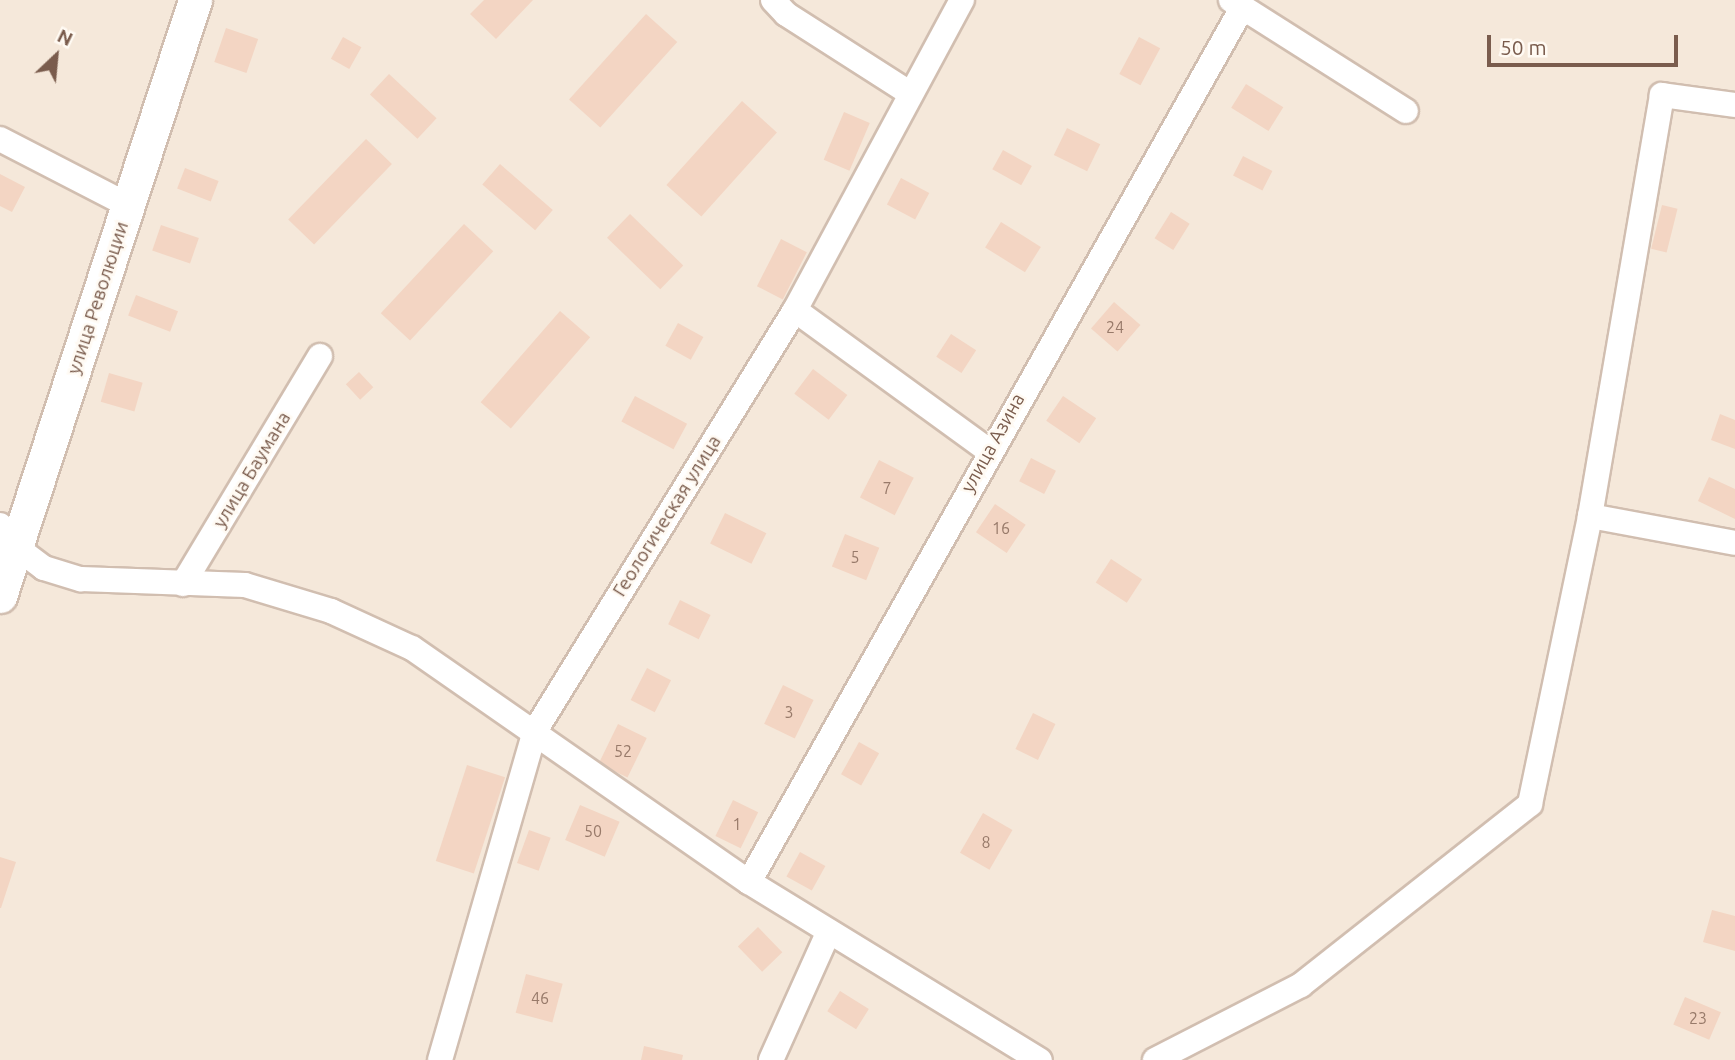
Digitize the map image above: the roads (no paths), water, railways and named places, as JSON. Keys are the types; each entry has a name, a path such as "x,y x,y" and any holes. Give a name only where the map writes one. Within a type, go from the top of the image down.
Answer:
{"street":[{"name":"улица Революции","path":"0,596 8,536 128,205 195,0"},
{"path":"773,0 786,13 911,94"},
{"name":"Геологическая улица","path":"440,1060 535,731 795,310 962,0"},
{"path":"1236,4 1406,111"},
{"name":"улица Азина","path":"749,882 1236,4"},
{"path":"1155,1060 1301,985 1530,803 1590,516 1662,95 1735,105"},
{"path":"0,139 128,205"},
{"path":"795,310 989,450"},
{"name":"улица Баумана","path":"183,584 320,356"},
{"path":"1590,516 1735,543"},
{"path":"8,536 44,568 81,579 245,585 331,611 412,648 749,882 1040,1060"},
{"path":"771,1060 829,931"}]}
